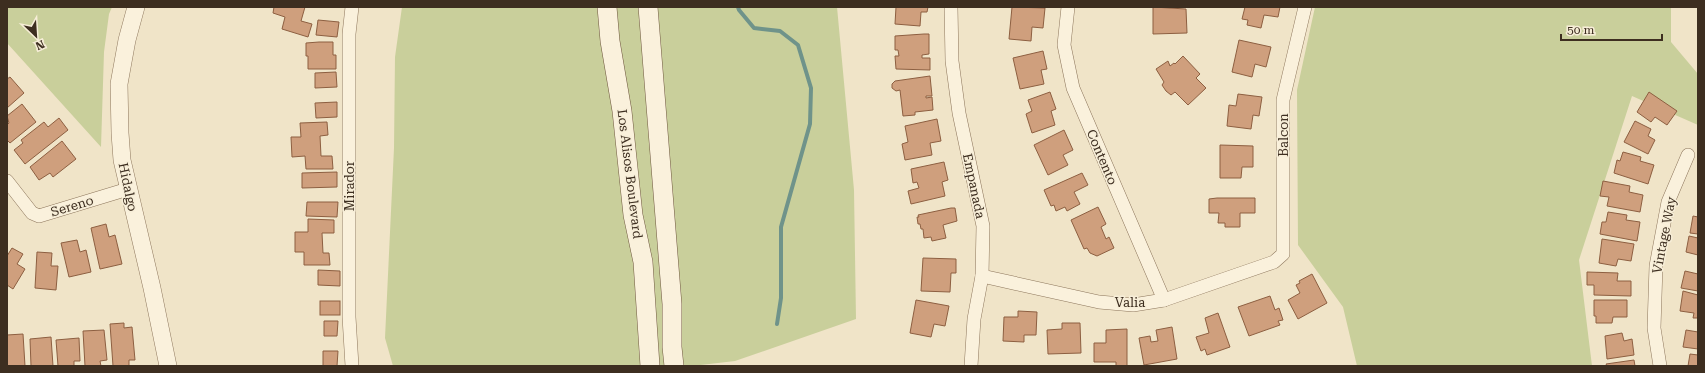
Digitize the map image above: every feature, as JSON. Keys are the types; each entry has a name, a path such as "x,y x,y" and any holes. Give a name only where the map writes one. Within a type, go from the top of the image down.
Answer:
{"main road":[{"name":"Los Alisos Boulevard","path":"607,7 610,41 622,111 633,215 643,262 650,366"},
{"path":"648,7 672,304 672,347 674,366"}],"street":[{"name":"Hidalgo","path":"136,7 127,40 119,84 121,153 168,366"},
{"name":"Mirador","path":"352,7 349,34 349,309 352,366"},
{"name":"Empanada","path":"951,7 952,61 959,113 983,226 982,276 974,319 972,366"},
{"name":"Contento","path":"1068,7 1064,45 1073,88 1164,300"},
{"name":"Balcon","path":"1274,262 1283,254 1283,100 1305,7"},
{"name":"Vintage Way","path":"1660,366 1654,328 1656,266 1668,202 1688,155"},
{"name":"Sereno","path":"7,182 32,213 39,216 128,189"},
{"name":"Valia","path":"982,276 1099,302 1133,305 1164,300 1274,262"}],"green space":[{"path":"7,7 112,7 109,14 104,52 101,147 7,43"},
{"path":"402,7 837,7 854,190 856,319 735,361 692,366 393,366 385,338 394,148 395,57"},
{"path":"1315,7 1671,7 1671,42 1698,74 1698,125 1632,96 1579,260 1592,366 1357,366 1343,307 1298,245 1297,90"}],"building":[{"path":"274,7 305,7 301,21 312,24 308,37 282,29 285,17 273,13"},
{"path":"896,7 928,7 927,12 921,12 920,26 895,24"},
{"path":"1012,7 1045,8 1043,28 1032,27 1031,41 1009,39"},
{"path":"1153,7 1186,9 1187,33 1153,34"},
{"path":"1245,7 1280,7 1278,17 1264,15 1261,28 1247,25 1248,20 1242,19"},
{"path":"318,20 339,22 337,37 316,35"},
{"path":"929,34 929,54 922,55 922,58 930,58 930,70 896,69 895,56 899,56 898,50 895,50 895,36"},
{"path":"1239,40 1271,47 1266,67 1255,64 1252,77 1232,72"},
{"path":"333,42 333,55 336,55 336,69 308,69 306,43"},
{"path":"1043,51 1047,69 1041,70 1044,84 1020,89 1013,58"},
{"path":"1183,56 1200,74 1196,78 1206,88 1188,105 1175,92 1171,95 1166,91 1162,85 1164,82 1156,69 1168,61 1170,66 1174,63 1175,64"},
{"path":"336,72 337,87 315,88 315,73"},
{"path":"930,76 932,96 926,96 926,98 932,97 933,110 915,112 915,115 903,116 900,90 896,91 892,88 892,84 895,81"},
{"path":"10,77 24,93 7,108 7,79"},
{"path":"1050,92 1056,109 1051,111 1055,125 1032,133 1026,114 1032,111 1028,100"},
{"path":"1649,92 1677,111 1667,125 1655,117 1651,122 1637,112"},
{"path":"1238,94 1262,97 1259,116 1253,115 1251,129 1227,126 1229,105 1236,106"},
{"path":"337,102 337,117 316,118 315,103"},
{"path":"22,104 36,122 10,143 7,140 7,125 9,123 7,116"},
{"path":"59,118 68,130 25,164 14,150 23,143 21,140 44,122 48,127"},
{"path":"937,119 941,141 930,143 932,155 905,160 902,144 908,142 905,126"},
{"path":"1635,121 1651,129 1648,136 1655,140 1648,154 1624,142"},
{"path":"327,122 328,135 320,136 321,156 332,156 333,169 306,169 305,156 292,157 291,137 301,137 300,123"},
{"path":"1064,130 1073,150 1063,155 1068,165 1048,175 1034,145"},
{"path":"62,141 76,159 53,177 50,173 39,180 30,167"},
{"path":"1220,145 1253,146 1253,167 1242,167 1241,178 1220,178"},
{"path":"1623,152 1641,157 1640,161 1654,165 1648,184 1614,173 1617,160 1620,161"},
{"path":"944,162 948,180 942,182 945,196 911,204 908,191 919,188 917,182 913,183 911,169"},
{"path":"337,172 337,187 302,188 302,173"},
{"path":"1082,173 1088,185 1074,192 1080,204 1067,211 1065,207 1056,211 1054,205 1051,206 1044,190"},
{"path":"1603,181 1630,186 1629,192 1643,195 1640,212 1607,206 1609,197 1600,196"},
{"path":"1255,198 1255,213 1240,213 1240,227 1225,227 1225,223 1218,223 1219,213 1209,213 1209,199"},
{"path":"307,202 338,202 337,217 306,216"},
{"path":"1098,207 1106,224 1101,227 1106,239 1109,237 1114,248 1097,256 1090,253 1087,248 1084,249 1071,220"},
{"path":"955,208 957,221 943,225 946,238 932,241 931,237 924,238 923,229 921,229 920,224 918,224 918,215"},
{"path":"1608,212 1627,215 1626,220 1640,222 1637,241 1600,234 1602,222 1606,222"},
{"path":"1693,216 1698,217 1698,234 1690,233"},
{"path":"308,219 334,220 334,233 322,233 323,253 329,253 330,265 304,265 304,252 295,252 295,232 308,232"},
{"path":"106,224 109,237 115,235 122,264 100,269 91,228"},
{"path":"1689,236 1698,238 1698,255 1686,252"},
{"path":"1602,239 1634,244 1631,261 1618,259 1616,266 1599,263"},
{"path":"77,240 80,252 86,250 91,272 69,277 61,243"},
{"path":"12,248 23,254 17,264 25,269 13,289 7,285 7,256"},
{"path":"37,252 52,253 51,266 58,266 56,290 35,288"},
{"path":"923,258 956,259 956,273 951,273 950,292 921,291"},
{"path":"318,270 340,271 340,286 318,285"},
{"path":"1685,271 1698,274 1698,291 1681,288"},
{"path":"1587,272 1618,273 1617,281 1631,281 1631,296 1594,295 1594,285 1587,285"},
{"path":"1312,274 1327,303 1298,319 1288,300 1300,293 1296,285 1300,283 1299,281"},
{"path":"1683,291 1698,295 1698,318 1693,318 1694,313 1680,311"},
{"path":"1270,296 1275,310 1279,308 1283,320 1278,321 1280,325 1249,336 1238,307"},
{"path":"916,300 949,306 945,326 934,324 931,337 910,333"},
{"path":"1594,300 1627,300 1627,317 1613,317 1612,323 1596,323 1596,316 1594,316"},
{"path":"320,301 340,301 340,315 320,315"},
{"path":"1018,311 1037,312 1036,335 1024,335 1024,342 1003,341 1004,317 1018,317"},
{"path":"1218,313 1230,347 1207,355 1205,349 1201,351 1196,337 1209,333 1205,318"},
{"path":"324,321 338,321 337,336 324,336"},
{"path":"124,323 124,328 132,327 135,360 129,360 129,366 113,366 110,324"},
{"path":"1062,323 1080,323 1081,353 1048,354 1047,330 1062,329"},
{"path":"1172,327 1177,359 1144,365 1139,338 1150,336 1151,342 1158,341 1156,330"},
{"path":"1127,329 1127,366 1116,366 1116,362 1094,362 1094,343 1106,343 1106,330"},
{"path":"104,330 107,360 100,361 101,366 85,366 83,331"},
{"path":"1686,330 1698,332 1698,349 1683,347"},
{"path":"1622,333 1624,341 1632,339 1634,355 1607,359 1605,336"},
{"path":"23,334 25,366 7,366 7,335"},
{"path":"51,337 53,366 31,366 30,339"},
{"path":"79,338 80,361 74,361 74,366 58,366 56,340"},
{"path":"323,351 338,351 337,366 323,366"},
{"path":"1690,354 1698,355 1698,366 1688,366"},
{"path":"1634,360 1635,366 1607,366 1606,364"}],"waterway":[{"path":"738,7 754,28 780,31 798,45 811,88 810,124 781,227 781,298 777,324"}]}
